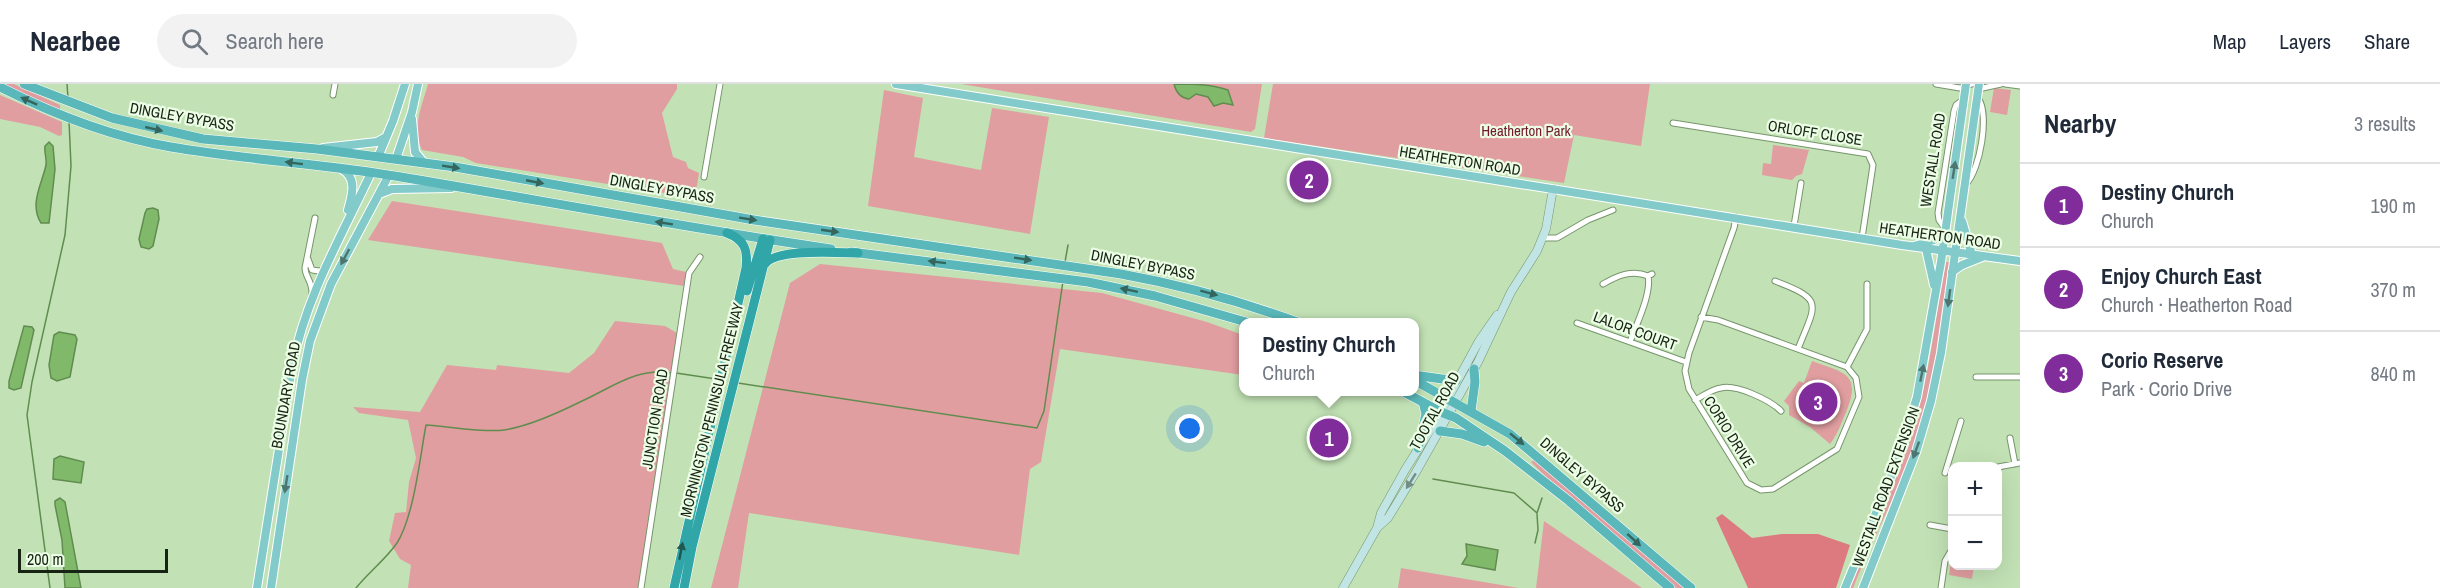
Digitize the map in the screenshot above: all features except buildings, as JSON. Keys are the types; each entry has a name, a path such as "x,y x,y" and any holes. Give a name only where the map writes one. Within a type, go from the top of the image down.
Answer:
{"highway":[{"name":"DINGLEY BYPASS","path":"24,84 78,107 135,125 189,136 252,144 316,148 424,163 771,223 1065,265 1169,283 1285,318"},
{"name":"DINGLEY BYPASS","path":"0,87 58,114 119,135 170,147 371,172 766,240 1057,277 1155,296 1239,320"},
{"name":"BOUNDARY ROAD","path":"371,172 378,157"},
{"name":"BOUNDARY ROAD","path":"389,175 396,159"},
{"path":"766,240 771,223"},
{"name":"MORNINGTON PENINSULA FREEWAY","path":"674,588 746,271 747,256 743,242 727,233"},
{"name":"MORNINGTON PENINSULA FREEWAY","path":"732,336 766,240"},
{"name":"MORNINGTON PENINSULA FREEWAY","path":"684,588 692,547 765,264 766,240"},
{"path":"765,264 770,258 791,254 858,253"},
{"path":"1471,411 1475,382 1474,369"},
{"path":"1419,376 1456,381"},
{"name":"DINGLEY BYPASS","path":"1419,383 1510,434 1690,588"},
{"name":"DINGLEY BYPASS","path":"1412,396 1505,451 1584,514 1670,588"},
{"path":"1418,448 1426,414 1424,402"},
{"path":"1440,431 1462,434 1505,451"}],"main road":[{"name":"BOUNDARY ROAD","path":"378,157 389,133 405,84"},
{"name":"BOUNDARY ROAD","path":"396,159 412,112 418,84"},
{"name":"HEATHERTON ROAD","path":"896,84 1794,226 1913,247 2020,261"},
{"path":"1955,253 1973,88"},
{"name":"WESTALL ROAD","path":"1941,251 1964,99 1973,88"},
{"path":"412,112 415,152 424,163"},
{"path":"316,148 377,142 389,133"},
{"path":"339,168 348,173 352,184 352,195 345,225"},
{"name":"BOUNDARY ROAD","path":"260,588 292,367 307,308 371,172"},
{"name":"BOUNDARY ROAD","path":"271,588 305,360 315,324 331,284 389,175"},
{"path":"380,194 390,189 458,187"},
{"name":"TOOTAL ROAD","path":"1451,400 1456,381 1482,335 1534,258 1543,238 1553,189"},
{"path":"1960,214 1972,255"},
{"path":"1913,247 1934,240 1944,230"},
{"path":"1926,249 1931,263 1935,297"},
{"name":"WESTALL ROAD EXTENSION","path":"1845,588 1908,432 1917,397 1941,251"},
{"name":"WESTALL ROAD EXTENSION","path":"1863,588 1927,418 1938,371 1955,253"},
{"path":"1952,272 1983,256"},
{"path":"307,308 322,287 331,284"},
{"name":"TOOTAL ROAD","path":"1343,588 1377,528 1381,513 1418,448 1474,369 1506,302"},
{"name":"TOOTAL ROAD","path":"1377,528 1388,518 1440,431 1444,414"}],"street":[{"path":"333,95 334,84"},
{"path":"704,177 720,84"},
{"path":"1936,84 1973,88 2003,84 2020,86"},
{"name":"ORLOFF CLOSE","path":"1673,123 1868,154 1873,165 1862,238"},
{"path":"1794,226 1801,183"},
{"path":"1543,238 1557,238 1578,225 1612,210"},
{"name":"CORIO DRIVE","path":"1736,217 1686,362 1687,383 1695,400 1747,483 1756,489 1768,490 1837,449 1859,397 1856,378 1847,367"},
{"path":"312,295 312,282 305,271 315,218"},
{"path":"308,255 311,269 317,272 323,270"},
{"name":"JUNCTION ROAD","path":"642,588 689,273 700,256"},
{"path":"1603,284 1627,274 1650,275 1644,302 1630,342"},
{"path":"1775,281 1803,292 1812,302 1812,310 1798,349"},
{"path":"1703,314 1847,367 1867,329 1867,284"},
{"name":"LALOR COURT","path":"1577,323 1686,362"},
{"path":"1976,377 2020,377"},
{"path":"1695,400 1716,389 1732,388 1772,402 1780,411"},
{"path":"1950,462 1961,421"},
{"path":"2002,466 2018,463 2010,438"},
{"path":"1930,525 1948,528"},
{"path":"1941,588 1945,561 1948,556"}],"green space":[{"path":"3,84 14,84 60,105 60,110"},
{"path":"428,84 677,84 677,89 662,113 673,157 686,162 688,168 699,173 695,198 476,163 463,157 422,150 417,126"},
{"path":"961,84 1262,84 1255,129 1251,132"},
{"name":"Heatherton Park","path":"1273,84 1650,84 1641,146 1574,135 1564,183 1264,138"},
{"path":"1994,88 2011,90 2007,115 1990,112"},
{"path":"884,90 923,98 914,157 981,170 992,108 1049,117 1030,234 868,206"},
{"path":"0,95 62,122 62,135 59,136 40,127 0,119"},
{"path":"1773,145 1809,150 1802,174 1792,180 1762,175 1763,163 1771,164"},
{"path":"392,201 662,243 673,269 686,272 684,286 368,240"},
{"path":"1946,262 1950,262 1950,265 1940,333 1921,422 1893,499 1853,588 1849,588 1899,470 1919,409"},
{"path":"820,264 1102,293 1207,322 1239,334 1239,374 1060,349 1041,462 1030,469 1019,555 749,513 738,588 711,588 790,283"},
{"path":"615,321 665,326 677,333 639,588 408,588 411,565 400,559 389,541 395,513 406,512 409,482 416,458 408,420 359,413 353,407 420,412 447,365 496,370 497,365 569,373 594,353"},
{"path":"1812,361 1846,375 1852,388 1847,410 1830,444 1810,427 1789,415 1789,406 1784,401 1799,381 1804,383"},
{"path":"1534,460 1684,588 1676,588 1549,480 1531,462"},
{"path":"1544,521 1642,588 1536,588"},
{"path":"1401,568 1519,588 1398,588"},
{"path":"1950,570 1973,570 1972,579 1949,575"}],"shaded area":[{"path":"1174,84 1208,85 1228,90 1233,105 1223,103 1214,106 1208,97 1196,94 1189,99 1183,97"},
{"path":"49,142 53,146 55,169 49,223 41,223 36,201 46,165 45,146"},
{"path":"147,209 158,210 159,219 153,246 149,249 141,247 139,239 145,213"},
{"path":"24,326 32,327 34,330 21,388 14,390 9,388 9,381"},
{"path":"59,332 75,335 77,339 70,377 57,381 51,378 49,365 54,335"},
{"path":"60,456 84,462 81,483 53,479 54,459"},
{"path":"60,498 65,502 81,588 65,588 62,540 55,505 55,501"},
{"path":"1722,514 1752,538 1782,534 1818,534 1850,545 1836,588 1748,588 1716,518"},
{"path":"1466,544 1498,550 1495,570 1462,564 1467,556"}],"waterway":[{"path":"67,84 68,98"},
{"path":"50,588 27,415 32,382 65,235 71,166 69,121"},
{"path":"1065,262 1068,245"},
{"path":"738,383 1037,428 1044,411 1063,281"},
{"path":"356,588 397,543 403,531 416,486 426,425 487,431 514,428 554,414 636,376 647,373 671,373"},
{"path":"676,373 716,379"},
{"path":"1433,479 1514,493 1537,513 1542,498"},
{"path":"1535,543 1538,530 1537,514"}],"place":[{"name":"Enjoy Church East","path":"1309,180"},
{"name":"Corio Reserve","path":"1818,402"},
{"name":"Destiny Church","path":"1329,438"}]}
